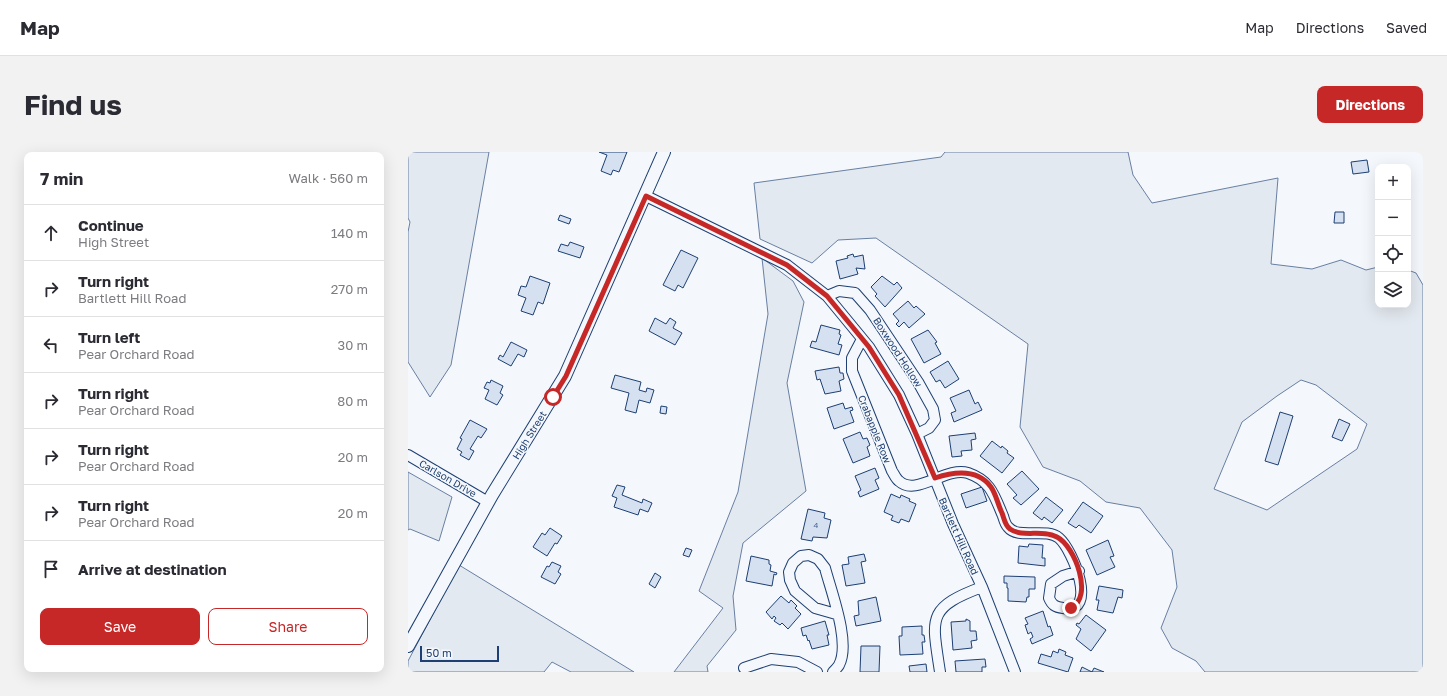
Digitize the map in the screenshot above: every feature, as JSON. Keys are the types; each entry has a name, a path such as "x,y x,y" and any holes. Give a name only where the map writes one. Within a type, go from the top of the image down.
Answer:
{"street":[{"name":"High Street","path":"408,646 488,502 566,376 664,152"},
{"name":"Bartlett Hill Road","path":"646,196 787,265 827,296 862,339 899,395 917,434 953,524 982,587 1015,672"},
{"name":"Boxwood Hollow","path":"827,296 839,291 855,293 870,310 896,349 933,408 935,420 929,428 917,434"},
{"name":"Crabapple Row","path":"862,339 852,358 852,371 892,471 899,482 910,486 920,485 950,473 967,473 981,479 991,487 1008,528 1016,533 1049,533 1059,538 1068,548 1079,571"},
{"name":"Carlson Drive","path":"408,455 488,502"},
{"path":"833,672 839,665 842,653 843,638 825,568 818,559 809,555 801,556 793,563 789,572 790,580 795,591 815,608 836,614"},
{"path":"940,672 935,636 935,622 939,611 950,601 982,587"},
{"path":"744,668 771,659 798,662 817,672"}],"shaded area":[{"path":"408,152 489,152 451,365 430,397 408,362 408,232 410,222 408,218"},
{"path":"945,152 1128,152 1133,175 1152,203 1278,178 1271,264 1312,269 1341,260 1366,270 1375,268 1375,308 1411,308 1411,271 1416,273 1423,285 1423,672 1205,672 1196,661 1172,648 1161,628 1177,587 1172,550 1140,508 1106,502 1080,481 1043,467 1020,427 1028,344 876,238 838,240 812,263 760,239 754,183 941,157","holes":["1301,380 1316,385 1367,424 1357,449 1267,510 1214,489 1242,422"]},
{"path":"762,258 793,281 804,302 787,383 806,491 743,543 733,596 736,630 707,666 708,672 674,672 723,608 699,591 738,492 768,314"},
{"path":"408,472 452,497 439,541 410,529 408,530"},
{"path":"459,565 634,672 571,672 552,662 544,672 408,672 408,661"}],"building":[{"path":"599,152 627,152 619,172 613,170 611,175 601,171 607,155"},
{"path":"1367,160 1369,172 1353,174 1351,162"},
{"path":"1335,212 1344,212 1344,223 1334,223"},
{"path":"560,215 571,219 569,224 558,220"},
{"path":"570,242 584,247 580,258 558,251 561,244 568,246"},
{"path":"681,250 698,258 683,288 678,285 675,291 663,285"},
{"path":"853,254 854,257 863,255 865,269 856,268 858,274 840,279 836,261 848,258 847,256"},
{"path":"530,276 550,283 543,304 538,302 533,315 521,311 526,298 518,295 521,286 526,287"},
{"path":"882,276 894,285 897,282 902,288 885,307 875,296 877,294 871,287"},
{"path":"908,301 914,308 916,306 925,314 909,328 904,322 899,327 896,324 899,321 893,314"},
{"path":"655,318 666,324 670,318 676,322 673,328 682,333 675,345 649,331"},
{"path":"821,325 840,330 839,334 841,335 838,344 842,345 839,355 810,347 812,341 816,342"},
{"path":"928,330 937,342 935,343 941,354 924,363 911,339"},
{"path":"511,342 527,350 524,357 518,354 511,366 498,359 500,355 503,357"},
{"path":"948,361 959,379 945,388 940,380 936,382 930,372"},
{"path":"839,367 840,373 843,373 844,379 839,381 841,391 825,394 820,379 817,380 815,371"},
{"path":"615,375 641,382 639,390 646,392 647,388 654,390 650,403 639,400 636,413 625,410 629,393 611,388"},
{"path":"491,380 503,386 500,393 503,395 497,405 485,399 489,390 484,388 487,382 490,383"},
{"path":"969,390 975,404 978,402 982,410 954,422 951,413 956,411 950,398"},
{"path":"843,403 845,409 852,407 853,410 850,411 854,422 834,429 827,408"},
{"path":"661,406 667,407 666,414 660,413"},
{"path":"1280,412 1293,416 1278,465 1265,461"},
{"path":"1339,419 1350,424 1342,441 1332,437"},
{"path":"470,420 487,429 481,438 478,436 470,449 474,451 469,460 460,455 462,452 457,449 462,439 460,438"},
{"path":"860,432 863,439 867,438 870,445 867,447 870,456 853,463 843,439"},
{"path":"975,433 976,439 971,440 972,450 961,451 962,456 952,457 949,436"},
{"path":"992,441 1001,448 1002,446 1008,451 1007,453 1014,458 1002,473 980,456"},
{"path":"875,468 879,478 875,480 879,489 860,497 858,492 861,490 855,476"},
{"path":"1022,471 1039,489 1021,505 1013,498 1017,495 1007,484"},
{"path":"617,485 625,487 622,495 642,503 643,499 652,503 648,512 640,509 638,515 614,507 617,498 612,496"},
{"path":"982,487 987,501 966,508 961,494"},
{"path":"891,494 900,498 901,495 910,499 909,501 916,504 909,522 901,519 899,523 891,520 893,516 884,512"},
{"path":"1046,497 1063,510 1052,523 1044,517 1042,520 1033,513"},
{"path":"1083,502 1103,516 1091,533 1079,525 1076,528 1068,523"},
{"path":"808,509 825,513 824,518 831,520 827,538 813,537 812,541 801,539"},
{"path":"550,528 562,536 557,544 555,543 547,556 533,547 542,533 545,535"},
{"path":"1108,540 1114,556 1110,557 1115,567 1097,575 1086,550"},
{"path":"1029,544 1043,545 1042,558 1045,558 1045,566 1018,563 1019,546 1028,547"},
{"path":"686,548 692,550 689,557 683,555"},
{"path":"864,554 866,561 861,562 865,583 846,586 842,565 849,564 848,557"},
{"path":"751,556 769,560 769,564 771,565 770,571 777,573 776,575 774,574 772,586 746,581"},
{"path":"552,562 561,566 558,572 561,574 555,584 541,577 547,566 549,567"},
{"path":"655,573 661,577 655,588 649,584"},
{"path":"1004,576 1035,577 1035,589 1029,589 1029,597 1027,597 1026,602 1008,601 1008,588 1007,583 1004,583"},
{"path":"1099,586 1123,590 1122,598 1118,597 1113,613 1097,610 1099,600 1096,600"},
{"path":"781,596 789,603 791,600 797,606 795,608 801,614 788,629 782,623 780,625 774,621 776,618 774,616 772,619 766,612"},
{"path":"876,597 881,621 856,626 854,616 859,615 858,601"},
{"path":"1043,611 1048,627 1050,626 1053,635 1032,644 1030,639 1033,637 1031,632 1028,634 1025,625 1028,624 1025,618"},
{"path":"1086,615 1106,630 1091,651 1076,639 1081,629 1076,625 1077,623 1079,624"},
{"path":"966,619 970,621 970,631 976,631 977,640 971,641 972,648 953,650 951,622 966,621"},
{"path":"825,621 829,635 827,635 829,645 812,649 806,635 803,636 801,628"},
{"path":"922,626 922,635 924,635 925,642 922,642 923,654 900,655 899,636 902,636 902,627"},
{"path":"861,646 880,646 879,672 860,672"},
{"path":"1059,649 1066,652 1065,655 1073,658 1068,672 1038,663 1041,654 1051,657 1053,651 1058,653"},
{"path":"985,659 986,667 982,667 982,672 956,672 955,661"},
{"path":"926,664 927,672 910,672 909,666"},
{"path":"1082,667 1092,672 1080,672"},
{"path":"1094,668 1104,672 1092,672"}],"route":[{"path":"553,397 566,376 646,196 787,265 827,296 869,347 899,395 935,478 950,473 967,473 981,479 991,487 1008,528 1016,533 1049,533 1059,538 1068,548 1079,571 1082,584 1078,601 1075,606 1071,608"}]}
